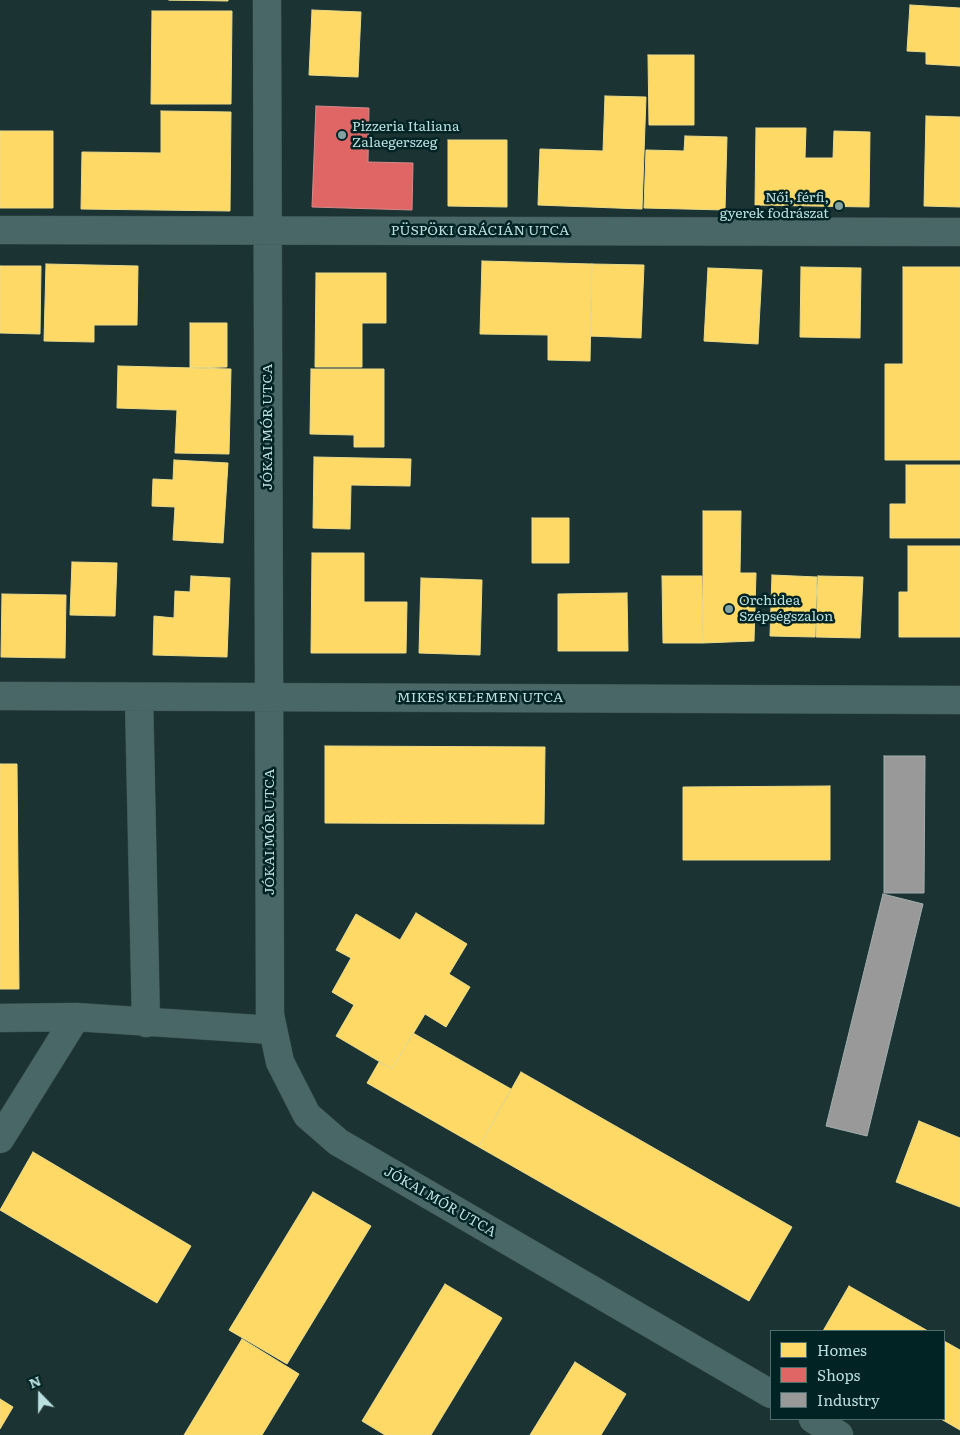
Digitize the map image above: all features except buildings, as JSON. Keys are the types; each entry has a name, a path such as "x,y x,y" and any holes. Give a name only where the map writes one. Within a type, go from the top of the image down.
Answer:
{"street":[{"name":"JÓKAI MÓR UTCA","path":"267,0 270,1015 280,1062 307,1116 338,1142 770,1393"},
{"name":"PÜSPÖKI GRÁCIÁN UTCA","path":"0,230 960,232"},
{"name":"MIKES KELEMEN UTCA","path":"0,696 960,700"},
{"path":"139,698 146,1023"},
{"path":"0,1018 76,1017 272,1030"},
{"path":"0,1139 76,1017"},
{"path":"814,1420 839,1435"}],"place":[{"name":"Pizzeria Italiana Zalaegerszeg","path":"342,135"},
{"name":"Női, férfi, gyerek fodrászat","path":"839,206"},
{"name":"Orchidea Szépségszalon","path":"729,609"}]}
